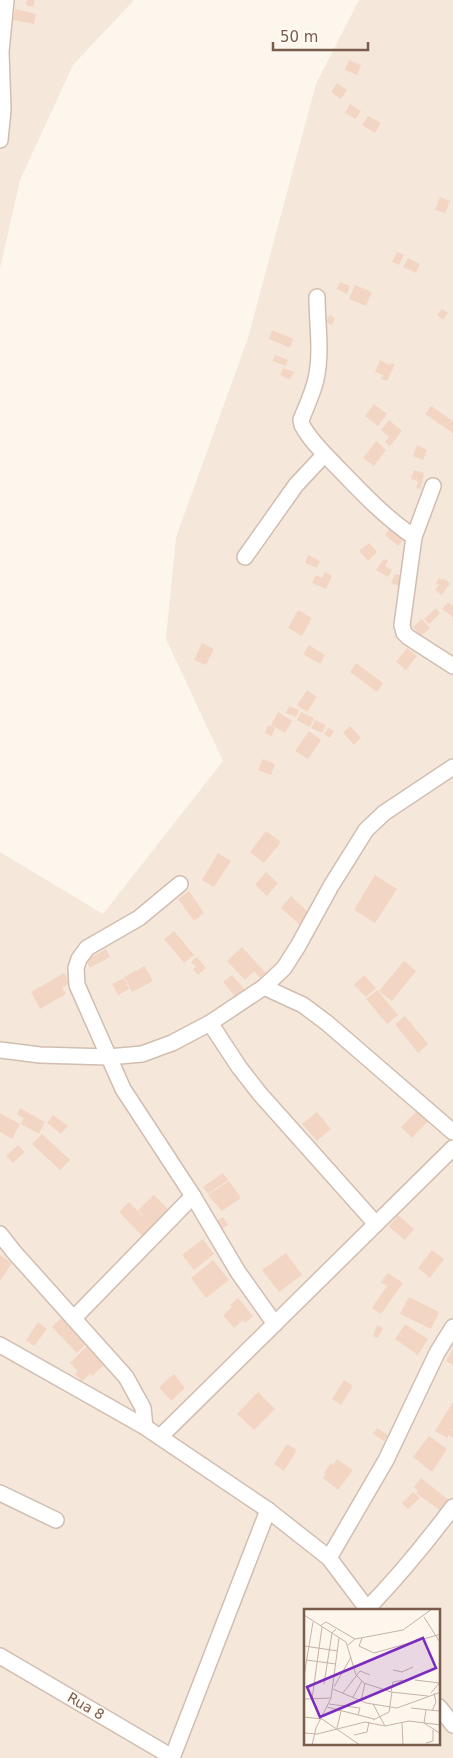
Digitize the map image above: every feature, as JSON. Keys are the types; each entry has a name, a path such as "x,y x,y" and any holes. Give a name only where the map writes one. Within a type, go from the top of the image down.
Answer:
{"street":[{"path":"0,140 3,110 1,52 6,0"},
{"path":"317,296 320,342 318,365 316,381 301,420 305,431 324,455 394,524 414,537"},
{"path":"245,557 296,486 324,455"},
{"path":"432,486 414,537 402,629 408,637 453,666"},
{"path":"0,1050 40,1055 108,1057 142,1054 172,1044 210,1023 264,987 284,968 366,830 384,813 453,767"},
{"path":"180,884 139,918 87,948 79,959 76,968 77,985 123,1089 193,1196 238,1272 275,1324"},
{"path":"264,987 303,1005 327,1022 453,1132"},
{"path":"210,1023 239,1067 260,1094 376,1224"},
{"path":"160,1437 453,1148"},
{"path":"74,1318 193,1196"},
{"path":"0,1234 126,1377 143,1408 144,1426"},
{"path":"329,1558 386,1460 437,1352 453,1326"},
{"path":"0,1345 144,1426 268,1510 329,1558 366,1609"},
{"path":"0,1493 56,1520"},
{"path":"368,1609 419,1552 453,1507"},
{"path":"172,1757 268,1510"},
{"name":"Rua 8","path":"0,1656 172,1757"},
{"path":"440,1708 453,1725"}],"shaded area":[{"path":"0,0 134,0 73,65 20,180 0,268"},
{"path":"359,0 453,0 453,1758 0,1758 0,852 103,914 223,761 166,639 176,537 248,338 316,84"}],"building":[{"path":"27,0 35,0 33,7 26,5"},
{"path":"15,9 36,14 34,24 13,20"},
{"path":"349,60 361,65 357,75 345,70"},
{"path":"337,83 347,90 341,99 331,92"},
{"path":"350,104 361,111 356,119 345,113"},
{"path":"368,116 381,123 375,133 362,125"},
{"path":"440,197 450,201 445,213 435,210"},
{"path":"397,252 404,255 399,265 392,262"},
{"path":"408,258 420,264 416,273 403,267"},
{"path":"340,282 350,286 347,294 337,289"},
{"path":"355,285 372,292 366,306 349,299"},
{"path":"442,309 448,313 443,320 437,315"},
{"path":"329,315 335,318 332,325 326,322"},
{"path":"272,330 293,339 290,348 269,339"},
{"path":"275,355 288,360 286,366 273,361"},
{"path":"380,360 390,365 391,363 395,364 387,381 381,379 383,375 375,372"},
{"path":"283,368 294,372 290,380 280,375"},
{"path":"374,404 387,414 378,426 365,416"},
{"path":"431,406 453,421 453,433 425,414"},
{"path":"389,420 402,431 390,446 385,442 389,437 381,430"},
{"path":"376,441 386,450 374,466 363,458"},
{"path":"417,445 427,450 423,460 413,456"},
{"path":"414,470 424,473 421,489 416,488 418,481 411,479"},
{"path":"390,528 404,539 398,546 385,535"},
{"path":"369,543 377,552 368,561 359,551"},
{"path":"308,555 320,561 317,568 305,563"},
{"path":"384,559 388,561 385,566 392,570 388,577 376,570"},
{"path":"325,572 332,576 326,589 312,583 316,575 322,578"},
{"path":"395,574 403,576 399,586 391,583"},
{"path":"439,578 442,580 443,578 450,583 442,595 435,590 439,585 436,583"},
{"path":"448,602 453,606 453,617 442,609"},
{"path":"436,608 440,613 429,624 424,619"},
{"path":"298,610 312,618 302,636 288,628"},
{"path":"422,619 430,628 421,636 413,627"},
{"path":"202,643 214,649 206,665 194,660"},
{"path":"309,645 325,655 320,664 303,654"},
{"path":"407,648 417,656 406,670 396,662"},
{"path":"356,663 383,683 377,692 350,672"},
{"path":"307,690 317,697 307,712 297,705"},
{"path":"289,706 299,710 296,717 286,713"},
{"path":"278,712 292,721 285,733 271,725"},
{"path":"301,712 314,718 310,727 297,720"},
{"path":"315,720 326,725 322,733 311,728"},
{"path":"268,725 275,728 272,736 265,733"},
{"path":"350,726 361,738 354,745 343,733"},
{"path":"328,728 334,731 330,738 324,734"},
{"path":"309,731 321,740 308,759 295,751"},
{"path":"263,759 275,764 271,775 258,770"},
{"path":"266,831 281,842 264,863 250,852"},
{"path":"218,853 231,861 214,887 202,880"},
{"path":"266,872 278,883 267,896 255,885"},
{"path":"375,875 397,889 375,923 354,910"},
{"path":"189,891 204,913 194,921 178,899"},
{"path":"291,896 310,914 300,925 281,908"},
{"path":"174,931 194,955 184,963 164,939"},
{"path":"242,947 266,973 260,978 254,971 245,980 227,961"},
{"path":"106,949 110,957 90,968 86,960"},
{"path":"197,957 206,968 198,975 193,969 196,967 191,962"},
{"path":"404,961 416,971 392,1001 379,991"},
{"path":"145,966 153,981 132,992 124,977"},
{"path":"64,973 70,983 62,988 66,994 40,1009 31,992"},
{"path":"232,975 245,990 236,998 223,982"},
{"path":"364,975 376,988 366,997 354,985"},
{"path":"124,978 129,989 118,995 112,984"},
{"path":"377,990 398,1015 387,1024 366,999"},
{"path":"405,1016 428,1044 418,1053 395,1024"},
{"path":"20,1108 45,1122 39,1134 21,1124 24,1118 17,1115"},
{"path":"418,1110 428,1121 412,1138 401,1127"},
{"path":"317,1112 331,1129 317,1141 302,1124"},
{"path":"0,1113 20,1124 12,1139 0,1132"},
{"path":"53,1115 68,1126 61,1134 47,1123"},
{"path":"42,1134 70,1160 60,1170 32,1144"},
{"path":"18,1145 25,1152 13,1163 6,1156"},
{"path":"223,1173 228,1180 208,1194 203,1187"},
{"path":"229,1181 241,1198 222,1211 208,1195"},
{"path":"154,1195 170,1211 143,1237 119,1212 129,1202 149,1223 138,1210"},
{"path":"398,1215 414,1229 405,1240 389,1227"},
{"path":"223,1217 228,1225 219,1231 214,1223"},
{"path":"203,1239 214,1254 194,1270 182,1255"},
{"path":"432,1250 444,1259 430,1278 418,1268"},
{"path":"286,1253 302,1275 279,1292 262,1270"},
{"path":"0,1255 12,1263 0,1281"},
{"path":"213,1260 229,1280 206,1298 191,1278"},
{"path":"388,1273 403,1283 381,1314 372,1308 387,1286 381,1282"},
{"path":"409,1297 439,1312 431,1329 400,1314"},
{"path":"238,1298 253,1316 245,1323 243,1320 234,1328 223,1315"},
{"path":"61,1318 86,1344 77,1353 52,1327"},
{"path":"38,1322 47,1329 34,1346 26,1340"},
{"path":"405,1324 428,1339 418,1355 395,1339"},
{"path":"377,1325 383,1328 378,1338 373,1336"},
{"path":"88,1345 106,1363 92,1376 90,1374 82,1381 75,1374 78,1371 70,1363"},
{"path":"453,1348 453,1365 446,1361"},
{"path":"174,1374 185,1388 171,1401 159,1387"},
{"path":"344,1380 353,1386 341,1405 332,1399"},
{"path":"258,1392 275,1409 254,1430 237,1414"},
{"path":"453,1402 453,1429 450,1433 453,1430 453,1438 449,1435 447,1438 435,1431"},
{"path":"377,1428 388,1435 384,1441 373,1434"},
{"path":"429,1436 447,1449 432,1472 413,1457"},
{"path":"287,1444 297,1450 284,1471 274,1464"},
{"path":"337,1459 353,1470 338,1490 323,1478 331,1463 333,1465"},
{"path":"421,1478 450,1501 442,1512 416,1493 418,1490 414,1487"},
{"path":"413,1492 420,1498 408,1509 402,1503"}]}
